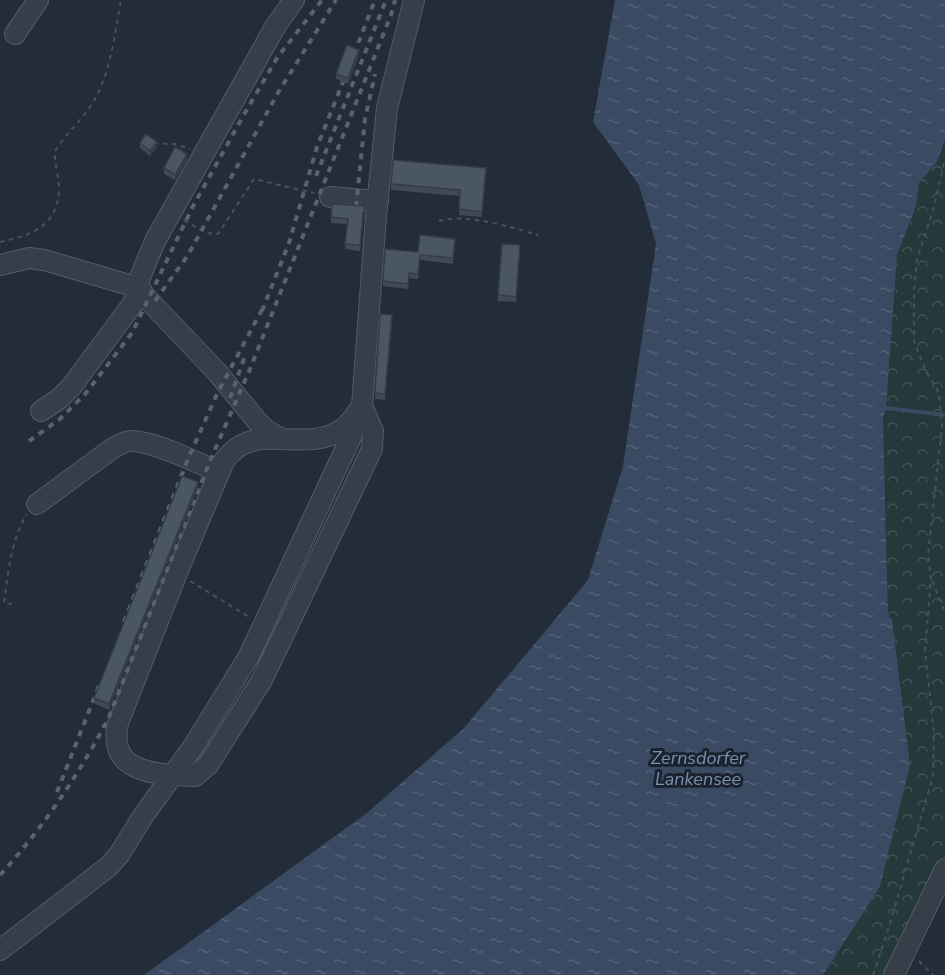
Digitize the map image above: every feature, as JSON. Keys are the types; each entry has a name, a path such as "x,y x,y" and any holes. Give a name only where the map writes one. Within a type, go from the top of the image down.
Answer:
{"street":[{"path":"15,34 38,0"},
{"path":"41,411 59,399 72,386 139,289 147,257 171,212 274,27 294,0"},
{"path":"0,950 108,867 119,855 143,816 174,775 249,656 351,436 362,406 387,108 414,0"},
{"path":"330,197 378,201"},
{"path":"0,265 29,258 44,260 139,289 217,372 266,430 282,439"},
{"path":"238,445 242,419 241,401"},
{"path":"362,406 373,431 372,449 262,680 208,765 195,776 149,772 134,767 123,758 117,746 118,723 218,472 231,451 238,445 253,439 312,440 328,435 343,428 362,406"},
{"path":"37,504 113,447 126,442 153,445 218,472"},
{"path":"894,975 945,869"}],"path":[{"path":"0,242 28,236 39,230 57,206 59,187 54,160 55,151 91,105 104,81 112,52 121,0"},
{"path":"154,143 175,144 203,156"},
{"path":"873,975 933,776 934,734 926,651 931,578 928,555 942,427 939,393 926,371 914,342 914,291 917,259 933,211 945,159"},
{"path":"171,212 206,233 218,234 254,179 330,197"},
{"path":"439,221 448,218 484,222 538,235"},
{"path":"12,604 4,603 17,537 26,515 37,504"},
{"path":"177,573 263,626"},
{"path":"931,578 945,612"}],"green space":[{"path":"945,140 945,857 888,975 823,975 880,887 888,616 883,418 897,255 916,207 919,183 937,162"}],"water":[{"name":"Zernsdorfer Lankensee","path":"615,0 945,0 945,140 937,162 919,183 916,207 897,255 886,408 883,418 888,616 892,619 910,765 880,887 823,975 144,975 367,813 464,728 588,580 623,466 656,244 639,185 593,122"}],"building":[{"path":"347,45 359,50 348,78 336,74"},
{"path":"146,134 157,142 150,151 140,143"},
{"path":"175,147 187,154 175,175 164,168"},
{"path":"393,160 486,168 482,212 459,209 460,190 391,184"},
{"path":"332,204 364,206 360,245 345,244 348,219 331,217"},
{"path":"420,235 455,239 453,258 420,255 418,274 409,273 408,284 383,281 385,249 418,252"},
{"path":"502,244 520,245 516,297 498,295"},
{"path":"380,314 392,315 385,394 375,393"},
{"path":"182,476 198,482 109,704 94,698"}],"waterway":[{"path":"886,408 945,415"}],"railway":[{"path":"29,441 60,419 86,393 132,333 193,206 246,111 277,58 322,0"},
{"path":"155,301 188,255 279,91 336,0"},
{"path":"354,54 375,0"},
{"path":"316,176 386,0"},
{"path":"0,875 60,799 86,759 109,717 210,461 250,369 395,0"},
{"path":"356,207 365,119 375,74"},
{"path":"262,311 289,243 317,147 343,82"},
{"path":"124,622 188,459 217,394 265,304"},
{"path":"230,398 245,356"},
{"path":"57,792 100,683"}]}
